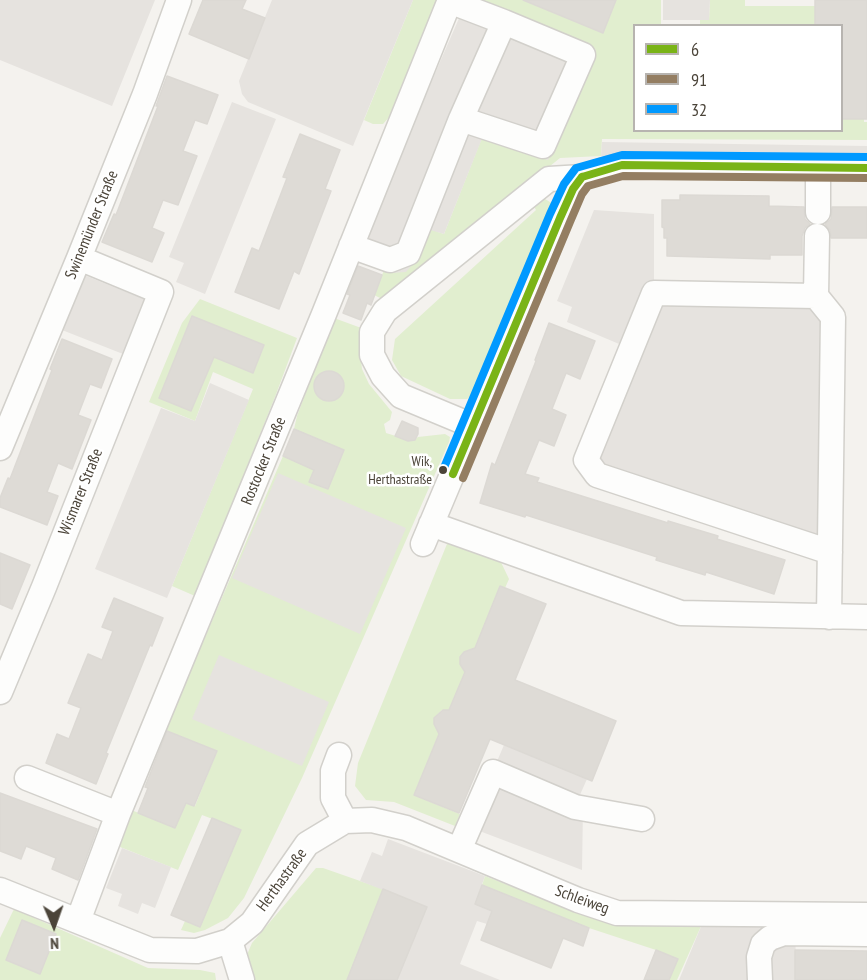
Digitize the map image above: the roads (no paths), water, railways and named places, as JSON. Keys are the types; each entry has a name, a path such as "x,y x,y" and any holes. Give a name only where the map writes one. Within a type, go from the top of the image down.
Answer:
{"street":[{"name":"Swinemünder Straße","path":"0,448 145,94 179,0"},
{"path":"450,1 583,55 543,146 462,120"},
{"name":"Rostocker Straße","path":"78,921 118,814 210,595 450,1"},
{"path":"351,246 390,260 408,253 504,22"},
{"path":"473,426 401,396 383,376 372,355 372,332 385,311 549,180 582,177 622,165 867,168"},
{"path":"818,168 818,212"},
{"path":"582,177 573,189 560,218 427,534 681,613 867,617"},
{"path":"817,237 816,296 833,317 829,617"},
{"name":"Wismarer Straße","path":"0,692 161,292 79,258"},
{"path":"816,296 654,293 586,460 597,475 830,552"},
{"path":"339,755 333,771 333,798 345,821"},
{"path":"459,850 493,772 575,807 642,819"},
{"path":"27,778 118,814"},
{"name":"Schleiweg","path":"345,821 372,820 406,828 578,900 617,913 867,915"},
{"name":"Herthastraße","path":"230,941 252,923 307,844 345,821"},
{"path":"0,890 150,950 197,951 230,941 242,980"},
{"path":"760,980 759,957 764,944 770,938 784,933 867,934"}],"place":[{"name":"Wik, Herthastraße","path":"443,470"}]}
